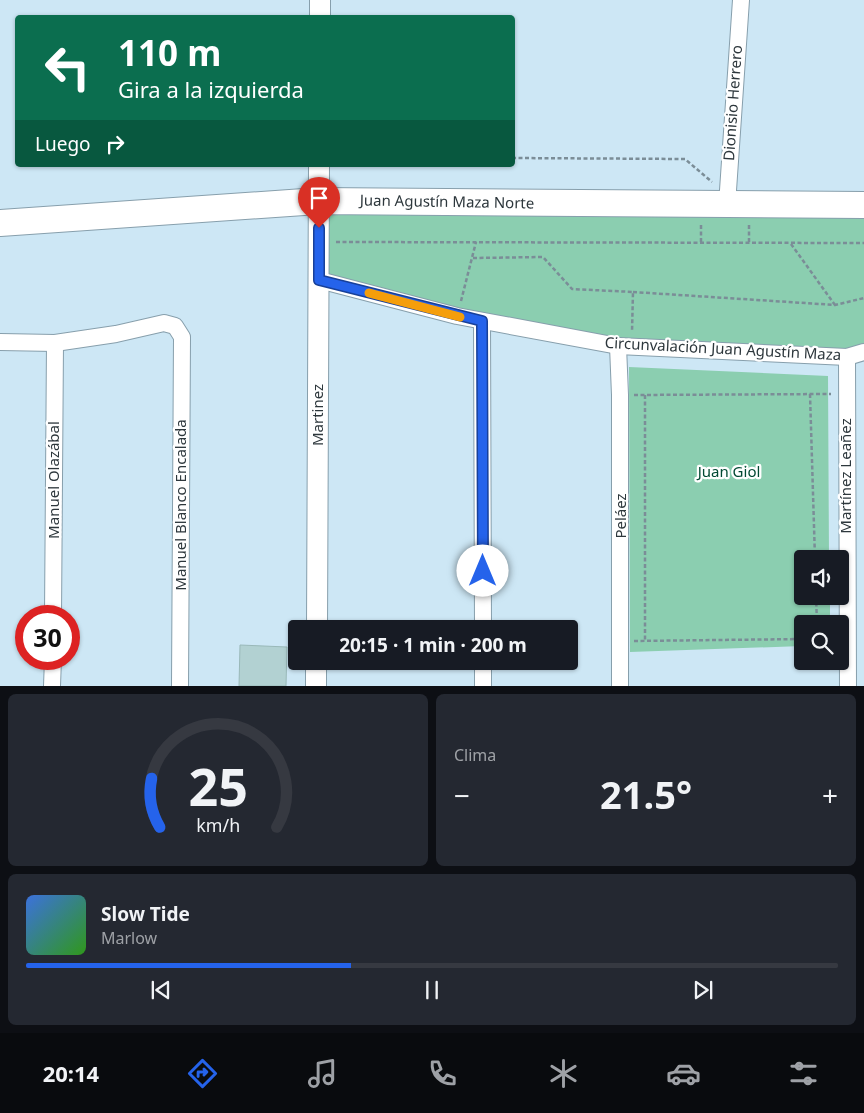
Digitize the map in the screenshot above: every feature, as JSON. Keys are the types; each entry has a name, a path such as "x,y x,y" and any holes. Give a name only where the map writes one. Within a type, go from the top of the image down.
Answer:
{"main road":[{"name":"Juan Agustín Maza Norte","path":"0,223 318,201 727,200 864,205"}],"street":[{"path":"320,0 320,15"},
{"name":"Dionisio Herrero","path":"727,200 741,0"},
{"name":"Martinez","path":"317,620 319,167"},
{"name":"Circunvalación Juan Agustín Maza","path":"319,280 457,316 625,347 847,356 864,352"},
{"path":"482,321 483,620"},
{"name":"Manuel Blanco Encalada","path":"55,343 116,334 164,323 175,326 182,337 180,686"},
{"path":"0,342 55,343"},
{"name":"Manuel Olazábal","path":"53,605 55,343"},
{"name":"Peláez","path":"620,686 620,395 625,347"},
{"name":"Martínez Leañez","path":"847,356 848,686"},
{"path":"52,670 52,686"},
{"path":"316,670 316,686"},
{"path":"483,670 484,686"}],"path":[{"path":"515,158 685,159 727,200"},
{"path":"319,242 864,243"},
{"path":"457,316 476,242"},
{"path":"791,244 835,305"},
{"path":"472,258 543,257 572,288 835,305 864,298"},
{"path":"625,347 633,292"},
{"path":"810,394 815,550"},
{"path":"620,395 846,394"},
{"path":"645,395 645,641 794,639"}],"green space":[{"path":"318,201 864,205 864,352 632,347 319,280"},
{"name":"Juan Giol","path":"629,367 828,376 829,550 794,550 794,605 830,605 830,615 794,615 794,646 630,652"}],"building":[{"path":"240,645 287,647 286,686 239,686"}],"slow traffic":[{"path":"369,293 460,317"}],"route":[{"path":"319,228 319,280 482,321 483,571"}]}
